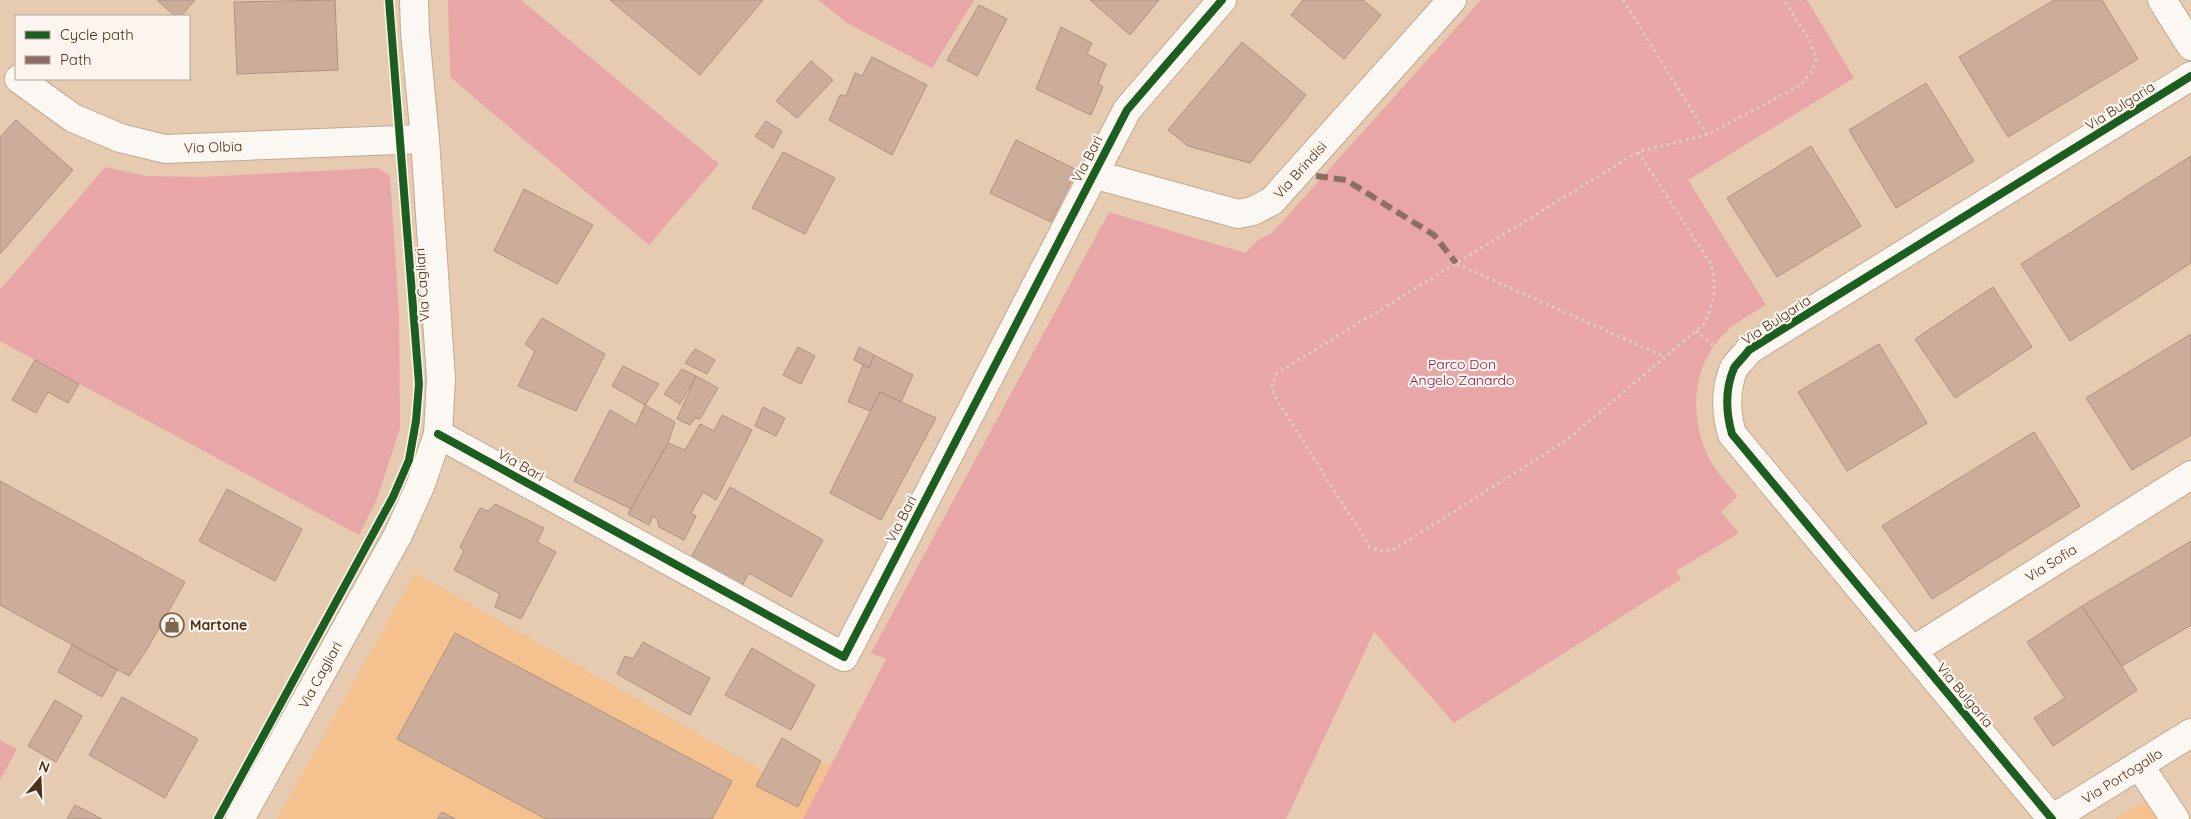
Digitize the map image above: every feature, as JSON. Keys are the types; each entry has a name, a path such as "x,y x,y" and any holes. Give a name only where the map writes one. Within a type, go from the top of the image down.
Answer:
{"street":[{"name":"Via Cagliari","path":"240,819 398,535 422,484 438,434 441,379 425,139 414,32 414,0"},
{"name":"Via Bari","path":"438,434 844,657 1127,110 1222,0"},
{"name":"Via Brindisi","path":"1094,174 1238,214 1253,211 1272,201 1452,0"},
{"path":"2162,0 2191,46"},
{"name":"Via Olbia","path":"0,65 15,76"},
{"name":"Via Bulgaria","path":"2052,819 1732,434 1726,415 1728,394 1734,368 1749,350 2191,76"},
{"name":"Via Olbia","path":"21,80 73,118 120,138 165,149 425,139"},
{"name":"Via Sofia","path":"1912,651 2191,476"},
{"name":"Via Portogallo","path":"2052,819 2191,733"},
{"path":"2139,765 2175,819"}],"path":[{"path":"1623,0 1706,135"},
{"path":"1638,152 1711,264 1716,284 1713,304 1704,324 1567,440 1393,550 1381,551 1370,547 1274,395 1272,384 1277,373 1638,152 1706,135 1801,85 1812,71 1816,58 1809,38 1784,0"},
{"path":"1456,263 1665,357"},
{"path":"1696,331 1718,349"}],"shaded area":[{"path":"415,573 768,774 785,745 944,819 277,819"},
{"path":"2170,785 2191,819 2116,819"}],"green space":[{"path":"448,0 521,0 719,164 649,245 450,77"},
{"path":"818,0 974,0 932,68 847,23"},
{"name":"Parco Don Angelo Zanardo","path":"1481,0 1807,0 1854,78 1688,180 1766,305 1732,326 1716,343 1706,358 1697,392 1698,427 1703,444 1713,465 1738,496 1721,512 1739,533 1676,571 1681,579 1454,723 1374,632 1286,819 803,819 886,659 871,653 1109,212 1245,253 1258,240 1272,233"},
{"path":"105,167 146,176 201,177 378,168 390,176 399,312 400,428 377,499 359,535 0,341 0,290"},
{"path":"0,740 17,749 0,780"}],"building":[{"path":"157,0 195,0 182,15 174,15"},
{"path":"335,0 338,70 237,74 234,2"},
{"path":"610,0 763,0 700,75"},
{"path":"1090,0 1159,0 1130,35"},
{"path":"1303,0 1363,0 1381,15 1344,59 1291,15"},
{"path":"2054,0 2102,0 2138,59 2008,137 1959,57"},
{"path":"979,5 1007,19 977,76 947,60"},
{"path":"1061,27 1092,43 1087,54 1106,64 1098,84 1103,87 1091,115 1036,89"},
{"path":"1242,42 1306,95 1250,163 1188,146 1168,130"},
{"path":"872,57 927,85 892,155 829,120 840,95 846,96 855,73 862,76"},
{"path":"811,61 833,80 797,118 776,101"},
{"path":"1926,83 1974,161 1896,208 1849,130"},
{"path":"16,120 73,170 0,254 0,137"},
{"path":"766,121 782,131 773,148 755,136"},
{"path":"1016,140 1077,170 1051,222 990,193"},
{"path":"1811,146 1861,226 1777,277 1727,198"},
{"path":"783,152 835,178 805,234 752,208"},
{"path":"2191,156 2191,263 2070,341 2021,264"},
{"path":"524,189 593,225 557,284 494,251"},
{"path":"1993,287 2032,347 1955,398 1915,339"},
{"path":"542,318 605,354 576,411 518,386 535,351 525,344"},
{"path":"2191,334 2191,435 2132,470 2086,398"},
{"path":"1879,344 1927,423 1847,471 1798,392"},
{"path":"798,347 815,356 801,384 783,375"},
{"path":"859,347 874,355 869,368 854,360"},
{"path":"695,349 715,360 707,374 685,363"},
{"path":"874,355 913,375 901,402 880,392 870,411 848,402 863,365 869,368"},
{"path":"35,360 79,384 68,403 48,392 36,413 12,400"},
{"path":"623,366 659,384 645,405 612,386"},
{"path":"682,369 696,376 680,404 664,394"},
{"path":"696,376 718,388 700,419 695,418 690,425 677,419"},
{"path":"880,392 936,418 881,520 830,493"},
{"path":"645,405 675,422 668,443 631,509 574,481 610,410 636,425"},
{"path":"763,407 785,418 776,436 755,426"},
{"path":"722,415 752,430 716,500 703,492 691,513 696,516 684,540 659,527 657,519 653,516 649,525 628,514 668,443 685,450 700,424 714,431"},
{"path":"2034,432 2080,506 1932,599 1882,526"},
{"path":"0,481 185,582 146,651 129,676 0,605"},
{"path":"730,487 823,540 791,597 749,573 741,588 690,559"},
{"path":"227,489 302,529 275,581 199,541"},
{"path":"495,504 544,528 537,542 556,552 521,619 495,607 500,594 454,570 464,551 460,547 480,508 488,511"},
{"path":"2191,541 2191,625 2122,666 2082,606"},
{"path":"2082,606 2137,690 2053,746 2034,718 2065,698 2027,642"},
{"path":"455,633 732,781 712,819 546,819 397,739"},
{"path":"643,642 710,678 690,715 617,674 625,656 633,659"},
{"path":"72,645 117,670 102,697 58,672"},
{"path":"752,648 815,685 791,730 725,695"},
{"path":"122,697 198,739 165,798 89,755"},
{"path":"55,700 82,716 56,762 28,746"},
{"path":"782,738 821,761 798,807 756,786"},
{"path":"75,805 102,819 67,819"},
{"path":"442,812 455,819 437,819"}],"marked path":[{"path":"1316,176 1346,180 1434,235 1456,263"}],"cycle path":[{"path":"218,819 393,497 409,460 416,421 419,384 389,0"},
{"path":"438,434 844,657 1127,110 1222,0"},
{"path":"2052,819 1732,434 1728,409 1729,384 1734,368 1749,350 2191,76"}],"place":[{"name":"Martone","path":"172,625"}]}
